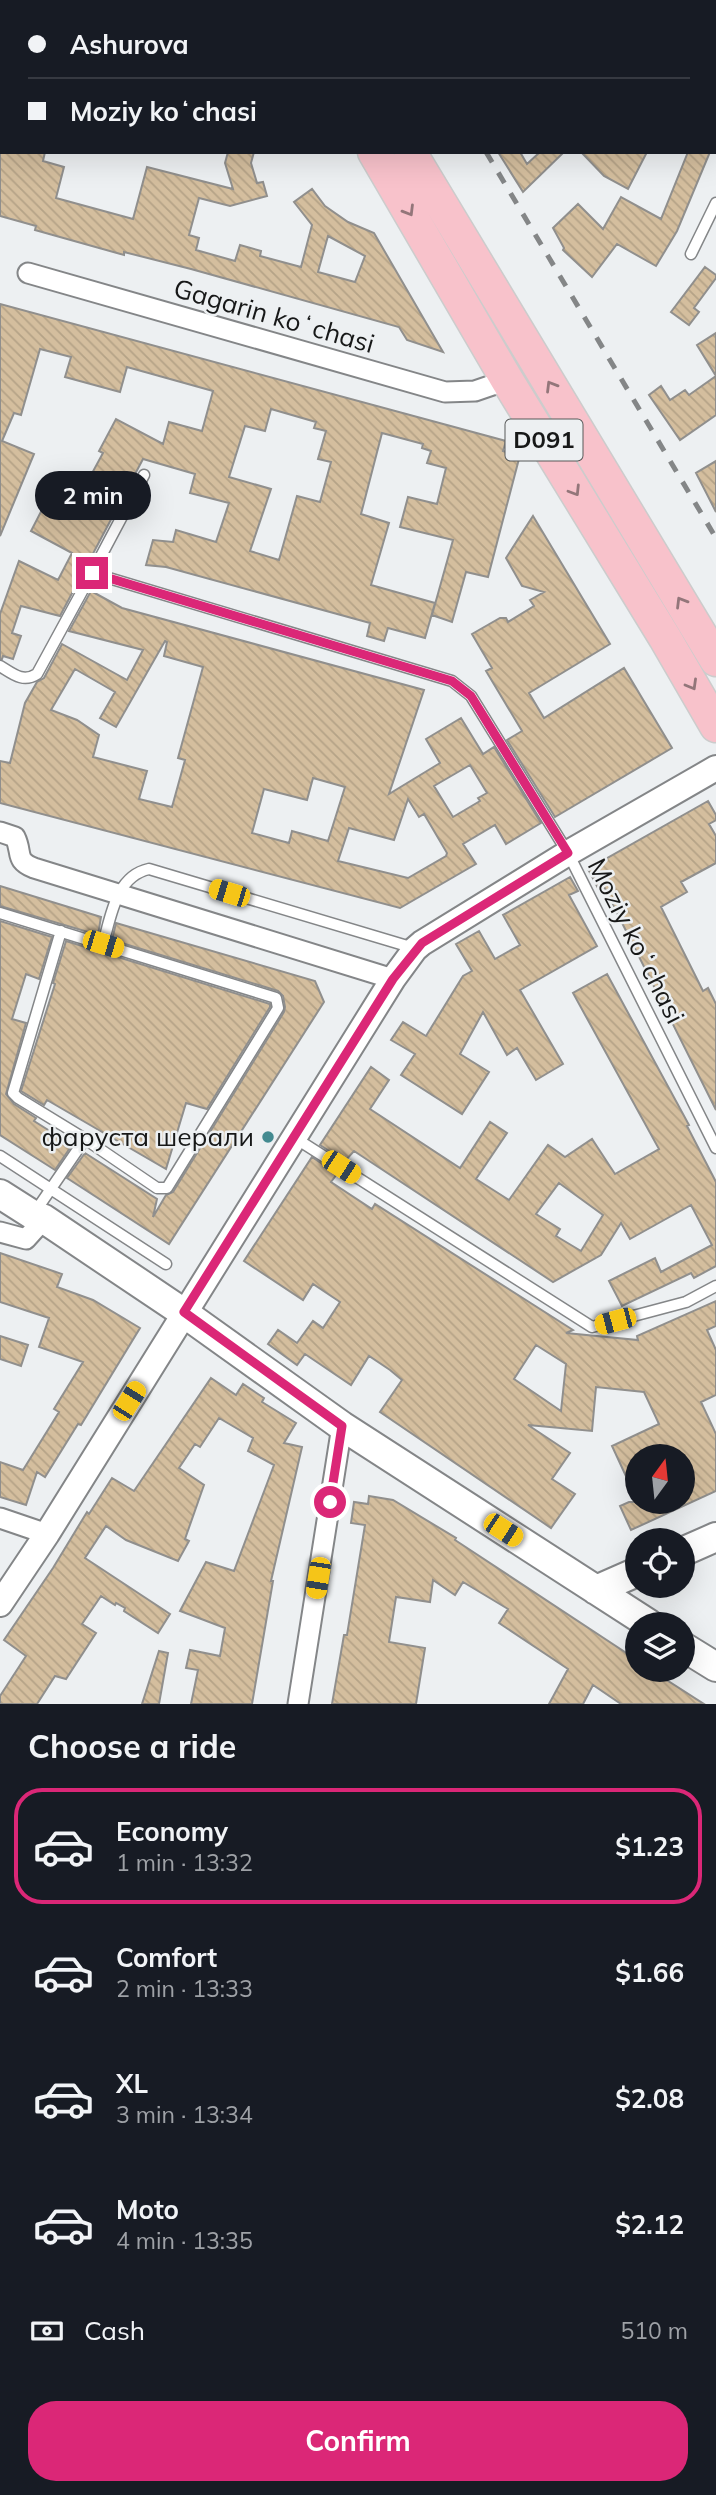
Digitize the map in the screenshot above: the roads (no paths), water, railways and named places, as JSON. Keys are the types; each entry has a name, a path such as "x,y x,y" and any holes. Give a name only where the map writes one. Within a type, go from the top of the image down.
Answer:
{"highway":[{"name":"D091","path":"375,154 507,380 716,726"},
{"name":"D091","path":"411,154 716,660"}],"main road":[{"path":"0,1194 184,1312 342,1426 630,1612"},
{"path":"695,1546 716,1537"},
{"path":"596,1590 625,1577"},
{"path":"695,1654 716,1667"}],"street":[{"name":"Gagarin koʻchasi","path":"28,273 445,392 475,391 507,380"},
{"path":"0,1604 47,1534 393,979 415,949 568,853 716,768"},
{"path":"0,832 15,837 23,863 393,979"},
{"path":"0,1231 26,1239 39,1217"},
{"path":"298,1704 342,1426"},
{"path":"0,1518 47,1534"}],"lane":[{"path":"691,254 716,203"},
{"path":"0,666 20,678 29,679 37,674 144,475"},
{"name":"Moziy koʻchasi","path":"92,573 452,681 471,696 568,853 716,1148"},
{"path":"103,944 119,893 131,876 149,869 415,949"},
{"path":"0,913 61,931 276,998 278,1008 167,1188 157,1188 13,1093 61,931"},
{"path":"295,1138 592,1327 686,1302 716,1286"},
{"path":"39,1217 51,1190 85,1139"},
{"path":"0,1156 166,1264"}],"railway":[{"path":"487,154 716,538"}],"place":[{"name":"фаруста шерали","path":"268,1137"}]}
